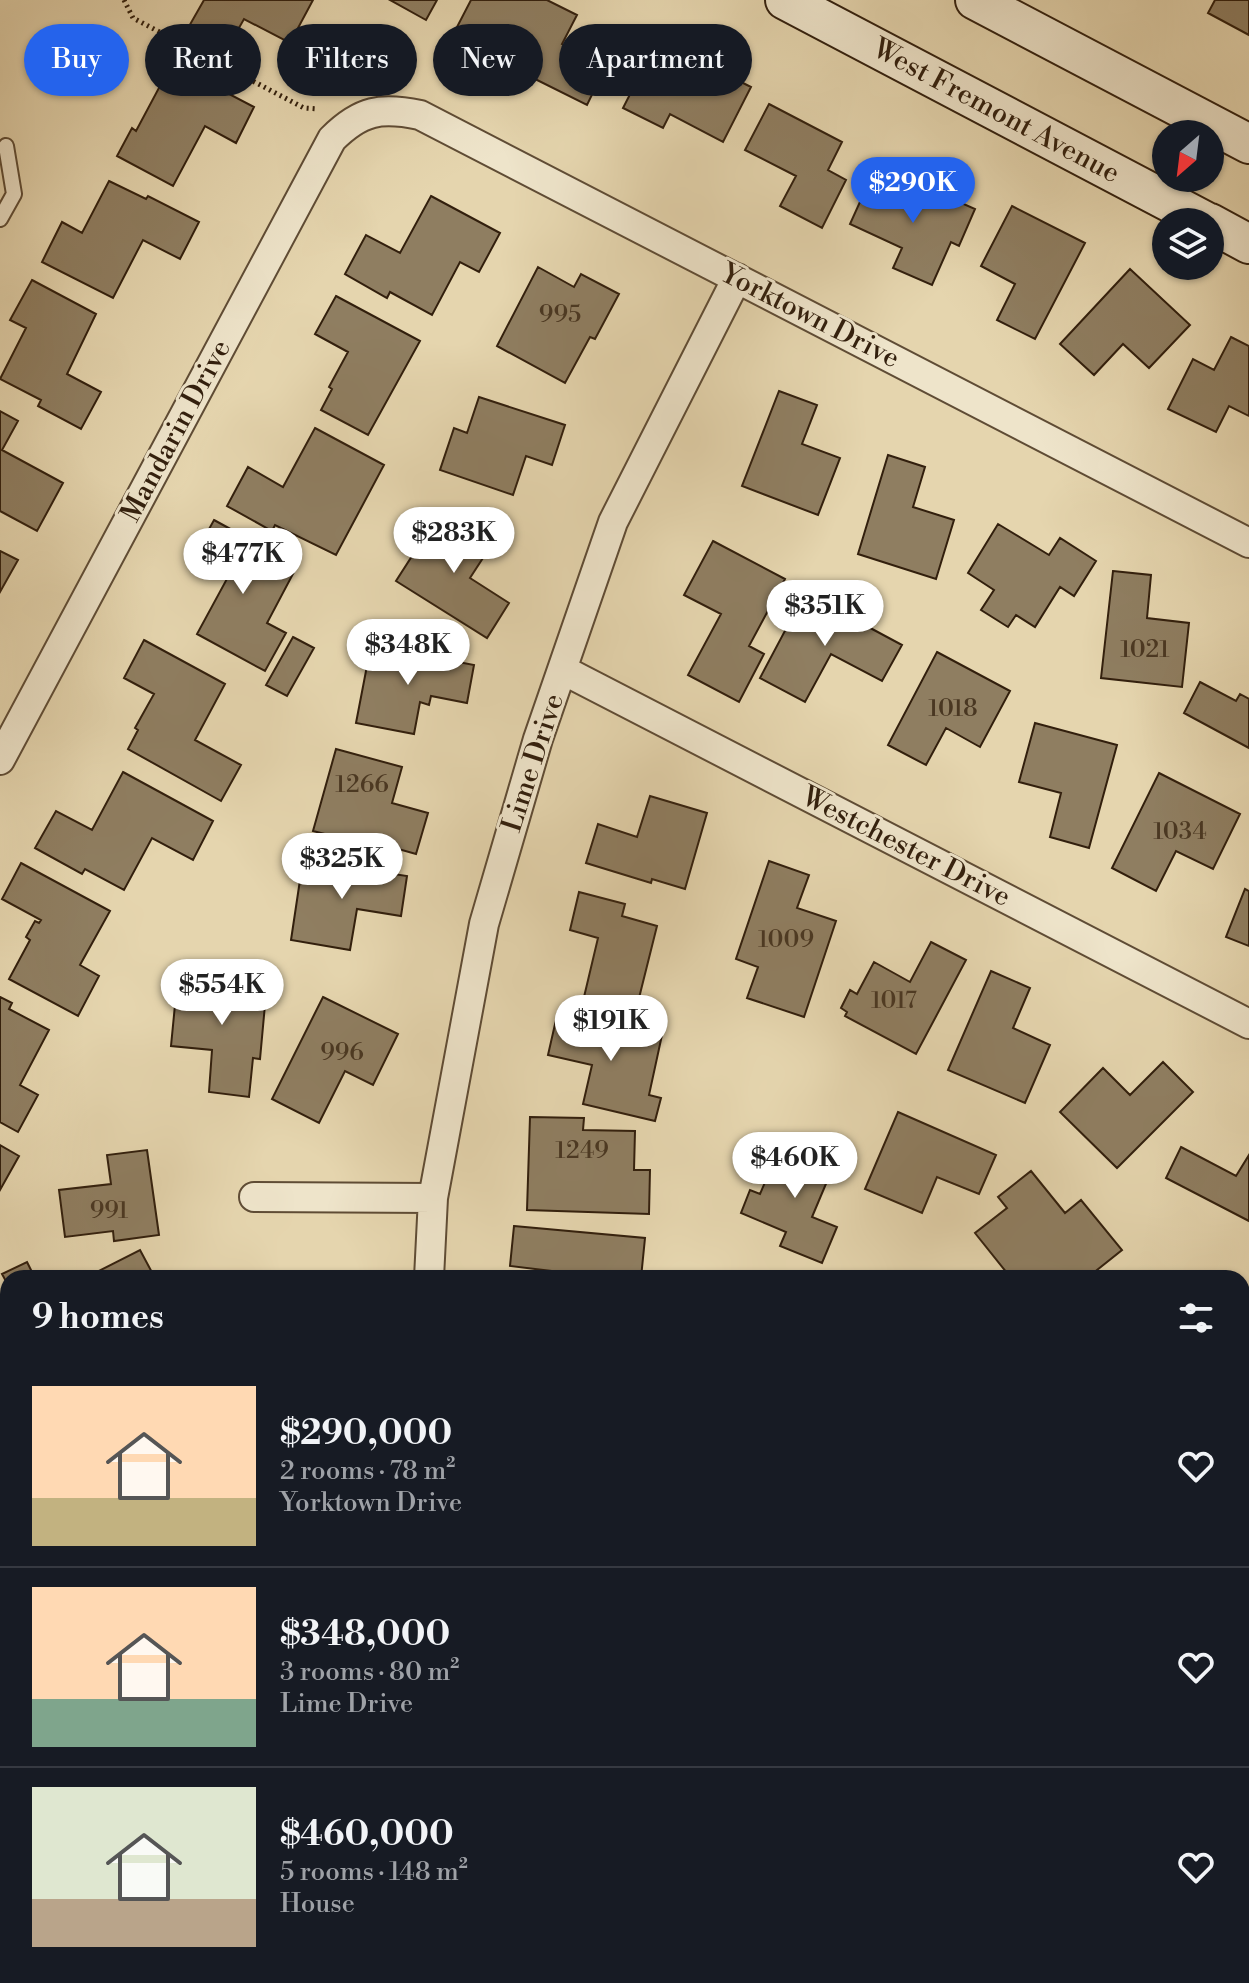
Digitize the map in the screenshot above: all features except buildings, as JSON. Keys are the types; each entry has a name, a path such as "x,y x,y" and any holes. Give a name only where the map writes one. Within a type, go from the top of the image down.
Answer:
{"main road":[{"name":"West Fremont Avenue","path":"785,0 1180,208"},
{"path":"975,0 1249,144"},
{"name":"West Fremont Avenue","path":"1224,231 1249,244"}],"street":[{"name":"Yorktown Drive","path":"366,114 392,109 420,115 1249,543"},
{"name":"Mandarin Drive","path":"0,760 332,139 347,124 366,114"},
{"name":"Lime Drive","path":"429,1270 433,1198 484,924 538,739 613,522 737,278"},
{"name":"Westchester Drive","path":"563,670 1249,1024"},
{"path":"254,1197 433,1198"}],"lane":[{"path":"0,219 14,194 6,146"}],"path":[{"path":"124,0 133,18 304,108 366,114"}]}
